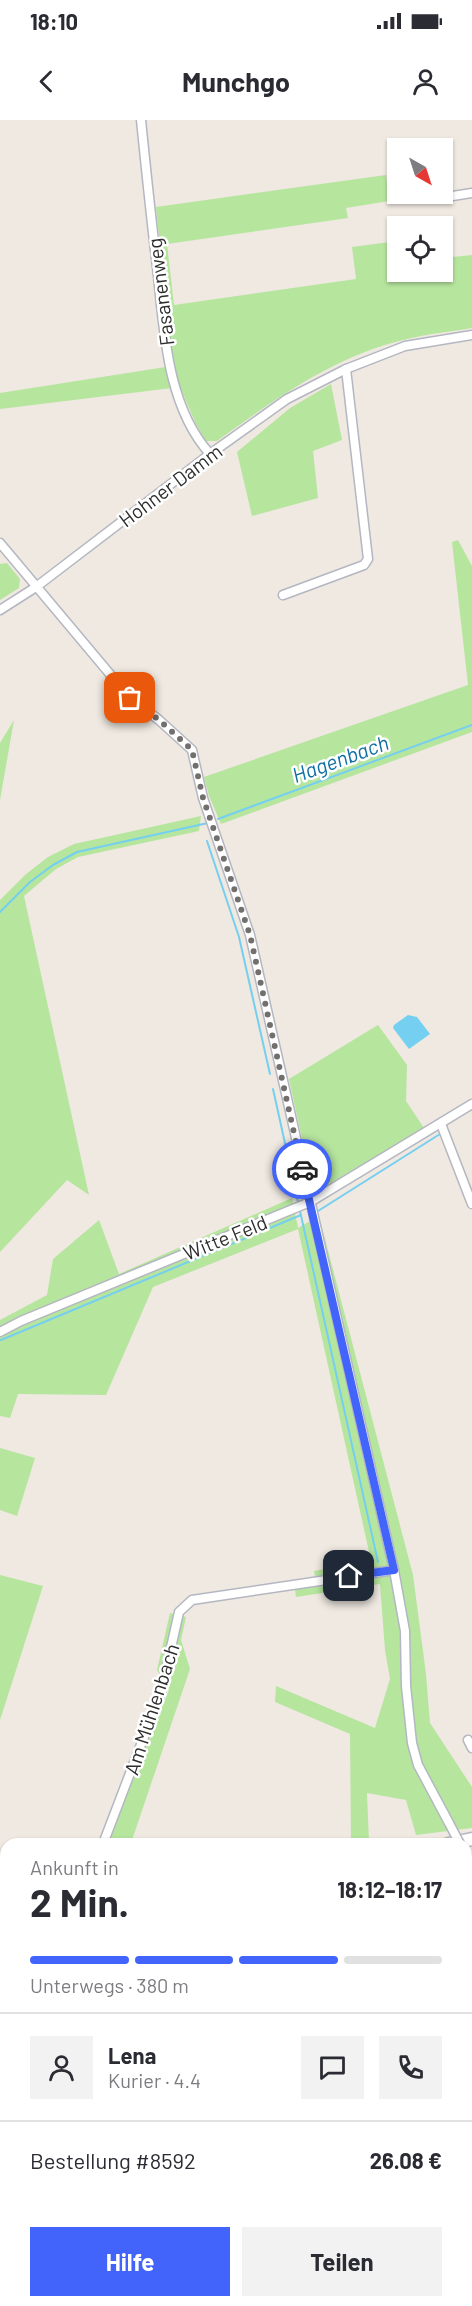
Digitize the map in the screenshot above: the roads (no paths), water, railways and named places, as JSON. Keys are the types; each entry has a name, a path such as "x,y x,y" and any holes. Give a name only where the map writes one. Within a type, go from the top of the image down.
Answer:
{"street":[{"name":"Fasanenweg","path":"141,120 168,364 184,410 210,454"},
{"path":"453,196 472,193"},
{"name":"Hohner Damm","path":"0,610 36,586 210,454 287,399 346,369 405,346 472,335"},
{"path":"283,595 364,565 368,559 346,369"},
{"path":"0,543 130,698 192,750 203,798 250,935 394,1570 405,1631 406,1686 412,1743 418,1765 457,1838"},
{"name":"Witte Feld","path":"0,1332 21,1321 310,1202 472,1104"},
{"path":"441,1124 472,1204"},
{"name":"Am Mühlenbach","path":"105,1838 161,1692 179,1612 192,1600 394,1570"}],"water":[{"path":"408,1015 417,1017 430,1034 409,1049 393,1028"}],"waterway":[{"name":"Hagenbach","path":"218,819 472,725"},
{"name":"Hagenbach","path":"0,912 30,882 53,865 77,852 208,823"},
{"path":"207,841 239,937 270,1074"},
{"path":"273,1089 298,1202"},
{"path":"318,1211 440,1134"},
{"path":"300,1211 378,1562"},
{"path":"1,1340 301,1215"}]}
